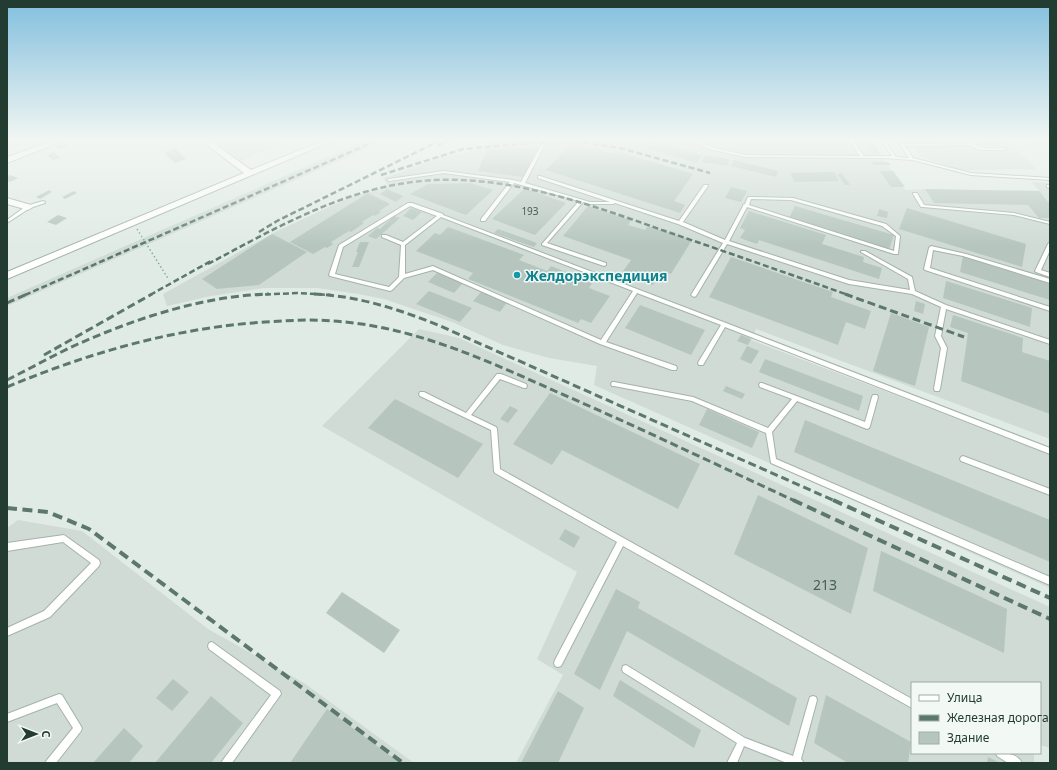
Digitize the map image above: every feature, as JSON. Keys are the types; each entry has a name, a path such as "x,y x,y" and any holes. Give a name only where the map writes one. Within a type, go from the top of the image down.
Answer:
{"street":[{"path":"7,276 244,175"},
{"path":"7,201 28,207"}],"lane":[{"path":"389,180 424,175"},
{"path":"466,175 513,181 590,203 619,203"},
{"path":"522,184 527,175"},
{"path":"986,175 1050,179"},
{"path":"540,177 680,223 726,242 849,282 913,292 944,306 1050,342"},
{"path":"483,220 513,181"},
{"path":"680,223 706,186"},
{"path":"915,194 923,206 1014,214 1050,223"},
{"path":"694,295 726,242 745,206 750,198 791,199 884,225 898,236 896,253 745,206"},
{"path":"582,201 544,244 604,264"},
{"path":"7,222 28,207 43,202"},
{"path":"674,368 602,343 432,268 402,278 390,289 332,275 341,246 410,204 724,324 1050,452"},
{"path":"403,244 441,215"},
{"path":"384,236 403,244"},
{"path":"402,278 403,244"},
{"path":"1050,244 1038,271 1050,275"},
{"path":"1050,281 964,255 931,248 927,269 1050,309"},
{"path":"863,252 910,278 913,292"},
{"path":"602,343 636,291"},
{"path":"937,389 944,348 938,336 944,306"},
{"path":"701,363 724,324"},
{"path":"467,416 499,376 524,386"},
{"path":"614,384 693,399 769,431"},
{"path":"762,385 867,426 875,397"},
{"path":"422,394 494,429 497,471 911,703"},
{"path":"796,398 769,431 773,461 1050,581"},
{"path":"963,459 1050,492"},
{"path":"7,547 64,538 96,563 47,614 7,632"},
{"path":"558,663 622,541"},
{"path":"212,646 277,694 226,763"},
{"path":"626,669 742,741 798,762 813,700"},
{"path":"7,718 59,698 78,728 50,763"},
{"path":"732,763 742,741"},
{"path":"1002,754 1017,763"}],"path":[{"path":"133,222 168,280"}],"shaded area":[{"path":"287,175 307,175 7,306 7,298"},
{"path":"392,175 895,175 905,190 1039,191 1032,182 1050,183 1050,439 756,329 751,340 1050,454 1050,588 594,385 597,366 549,358 503,345 452,322 384,299 317,288 264,288 211,296 167,306 163,294 277,231 351,197 388,187 383,178"},
{"path":"419,329 459,338 1050,607 1050,748 1041,745 1041,682 911,682 911,754 1034,754 1034,763 516,763 563,675 537,659 577,572 322,426"},
{"path":"18,520 82,531 208,629 304,683 414,763 7,763 7,528"}],"building":[{"path":"10,175 18,178 10,182 7,181 7,177"},
{"path":"508,175 525,175 524,177"},
{"path":"561,175 692,175 674,201 685,205 680,213"},
{"path":"791,175 836,175 839,181 795,182"},
{"path":"838,175 843,175 850,185 845,185"},
{"path":"883,175 896,175 905,187 891,187"},
{"path":"470,183 493,190 466,215 410,194 428,184"},
{"path":"731,187 747,191 741,202 725,198"},
{"path":"525,188 566,203 535,235 492,219"},
{"path":"387,189 403,196 396,202 380,194"},
{"path":"925,189 1039,191 1050,204 1050,218 1039,218 1028,205 934,203"},
{"path":"49,190 52,192 40,199 36,197"},
{"path":"74,191 77,193 65,199 62,197"},
{"path":"368,193 390,204 379,211 381,212 375,216 373,215 362,222 364,223 351,232 349,231 331,242 333,244 327,248 325,247 313,254 290,242"},
{"path":"588,206 631,220 628,225 645,230 648,226 692,240 671,274 662,271 653,285 621,274 631,260 563,236"},
{"path":"795,206 894,235 889,249 789,218"},
{"path":"411,208 422,212 413,220 403,216"},
{"path":"907,208 1026,244 1022,267 899,229"},
{"path":"879,209 888,212 887,218 877,216"},
{"path":"749,211 826,235 822,244 864,257 863,262 882,268 879,279 759,240 757,244 740,238 745,230 740,228"},
{"path":"58,215 67,218 56,225 47,222"},
{"path":"394,216 400,218 376,239 368,236 377,228 380,229"},
{"name":"Желдорэкспедиция","path":"448,227 524,255 519,260 547,271 551,266 566,272 562,277 576,282 579,278 592,283 589,288 610,296 591,323 581,319 578,323 468,279 473,273 416,251 435,233 440,235"},
{"path":"498,229 537,243 534,247 494,233"},
{"path":"272,234 307,252 259,285 217,289 202,279"},
{"path":"360,242 369,242 359,267 352,267 358,252 356,252"},
{"path":"963,256 1050,283 1050,300 960,272"},
{"path":"731,257 833,292 831,297 871,311 865,329 846,322 838,345 709,297"},
{"path":"437,273 463,283 454,293 428,282"},
{"path":"946,281 1032,308 1030,327 943,298"},
{"path":"429,291 472,308 460,322 416,304"},
{"name":"Желдорэкспедиция","path":"482,291 508,301 500,312 473,301"},
{"path":"916,301 925,304 923,314 914,311"},
{"path":"640,305 705,330 691,355 625,328"},
{"path":"891,313 929,327 915,386 873,371"},
{"path":"953,315 1023,338 1022,352 1050,361 1050,414 961,381 968,333 950,327"},
{"path":"741,335 751,339 748,345 737,341"},
{"path":"747,346 759,351 751,364 740,359"},
{"path":"765,359 863,396 859,411 759,372"},
{"path":"726,386 745,394 742,399 723,391"},
{"path":"550,393 700,464 678,509 562,450 552,465 513,444"},
{"path":"395,399 483,444 458,478 368,428"},
{"path":"510,406 518,410 508,423 500,419"},
{"path":"707,409 759,432 752,448 699,425"},
{"path":"805,420 1050,520 1050,562 794,452"},
{"path":"758,495 868,548 851,614 734,554"},
{"path":"565,529 580,537 574,548 559,539"},
{"path":"881,551 1007,609 1004,653 873,591"},
{"path":"616,589 640,602 638,608 797,698 789,726 627,631 600,690 574,674"},
{"path":"342,592 400,630 384,653 326,613"},
{"path":"173,679 189,692 172,711 156,698"},
{"path":"620,680 701,730 694,748 613,696"},
{"path":"558,691 584,708 558,763 521,763"},
{"path":"826,695 911,742 908,763 848,763 814,743"},
{"path":"211,696 243,723 211,763 155,763"},
{"path":"327,709 400,763 290,763"},
{"path":"124,728 143,746 129,763 93,763"},
{"path":"988,757 1000,763 987,763"}],"railway":[{"path":"25,295 298,175"},
{"path":"259,232 277,221 370,175"},
{"path":"208,264 303,215 353,196 379,188 405,183 438,180 471,181 504,184 570,199 848,295"},
{"path":"150,295 211,261"},
{"path":"257,295 297,293 314,294"},
{"path":"7,303 27,294"},
{"path":"44,355 152,294"},
{"path":"257,295 269,294"},
{"path":"314,294 331,295"},
{"path":"314,294 362,300 438,325 835,501"},
{"path":"845,294 964,337"},
{"path":"7,380 100,334 147,317 195,304 220,299 257,295"},
{"path":"7,387 39,374 102,353 166,336 199,330 232,325 295,320 335,321 372,326 426,339 478,358 615,418 795,501"},
{"path":"793,500 1050,619"},
{"path":"833,500 1050,598"},
{"path":"7,508 48,512 89,529 403,763"}],"place":[{"name":"Желдорэкспедиция","path":"517,275"}]}
